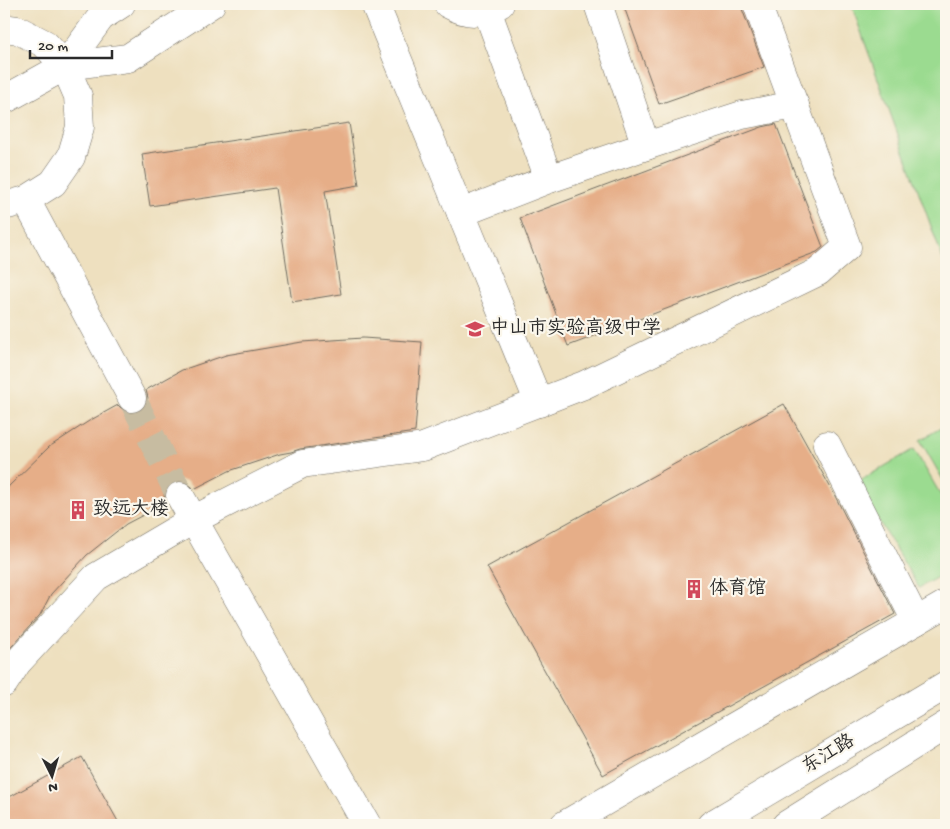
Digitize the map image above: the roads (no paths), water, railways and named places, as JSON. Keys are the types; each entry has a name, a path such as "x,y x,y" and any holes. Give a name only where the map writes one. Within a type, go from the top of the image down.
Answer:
{"street":[{"path":"66,66 100,17 121,4"},
{"path":"4,100 66,66 128,58 211,4"},
{"path":"375,4 539,403"},
{"path":"448,4 459,10 473,13 494,7 549,179"},
{"path":"598,4 646,146"},
{"path":"4,683 18,663 96,577 193,520 302,464 423,448 584,385 818,272 847,247 757,4"},
{"path":"4,28 18,30 45,44 66,66 78,96 80,127 71,158 52,183 15,203 132,398"},
{"path":"461,213 549,179 646,146 742,115 795,105"},
{"path":"827,445 916,621"},
{"path":"180,496 367,825"},
{"path":"564,825 946,604"},
{"name":"东江路","path":"711,825 946,685"},
{"name":"东江路","path":"786,825 946,725"}],"tunnel":[{"path":"132,398 180,496"}],"place":[{"name":"中山市实验高级中学","path":"475,329"},
{"name":"致远大楼","path":"78,510"},
{"name":"体育馆","path":"694,589"}]}
